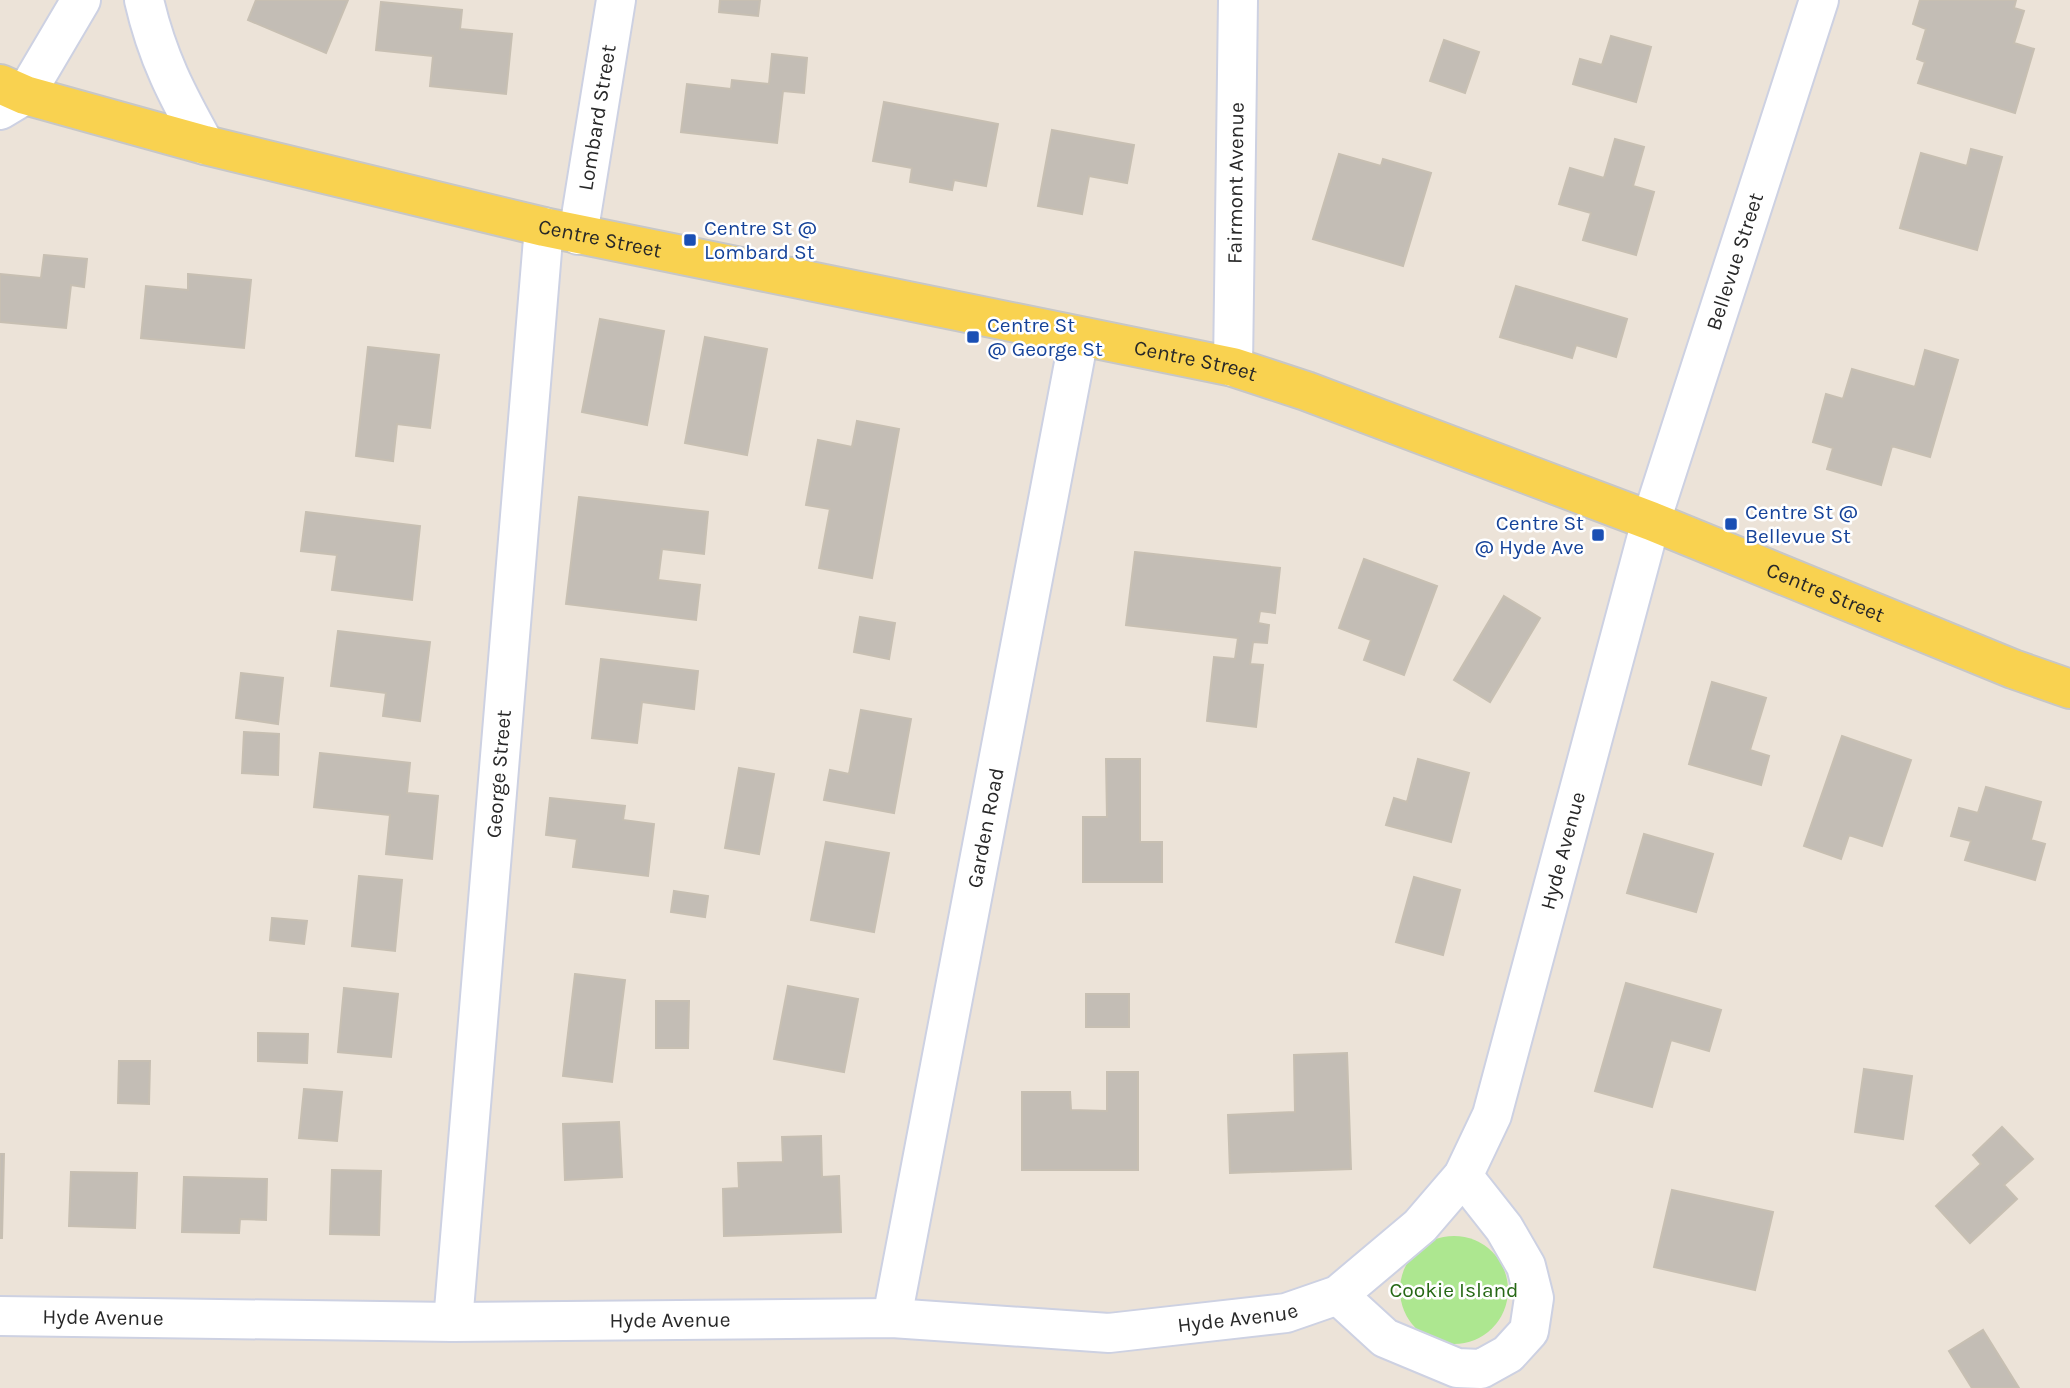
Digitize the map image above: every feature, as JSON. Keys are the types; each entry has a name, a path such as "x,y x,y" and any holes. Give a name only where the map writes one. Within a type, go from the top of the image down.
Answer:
{"main road":[{"name":"Centre Street","path":"9,96 561,231 1233,367 1306,391 1651,521 2012,669 2070,688"}],"street":[{"path":"9,96 81,0"},
{"path":"144,0 162,61 176,93 205,145"},
{"name":"Lombard Street","path":"561,231 617,0"},
{"name":"Fairmont Avenue","path":"1233,367 1238,0"},
{"name":"Bellevue Street","path":"1651,521 1819,0"},
{"name":"George Street","path":"453,1322 561,231"},
{"name":"Garden Road","path":"892,1318 1079,337"},
{"name":"Hyde Avenue","path":"0,1316 453,1322 892,1318 1109,1333 1286,1313 1338,1295 1420,1226 1463,1176 1492,1115 1651,521"},
{"path":"1338,1295 1385,1338 1457,1368 1481,1369 1508,1354 1530,1331 1534,1298 1526,1265 1504,1228 1463,1176"}],"green space":[{"name":"Cookie Island","path":"1454,1236 1475,1240 1492,1252 1504,1269 1508,1290 1504,1311 1492,1328 1475,1340 1454,1344 1433,1340 1416,1328 1404,1311 1400,1290 1404,1269 1416,1252 1433,1240"}],"building":[{"path":"256,0 348,0 326,53 248,20"},
{"path":"720,0 760,0 758,16 719,12"},
{"path":"1920,0 2016,0 2014,8 2024,11 2014,43 2034,49 2015,113 1918,83 1925,62 1917,59 1926,29 1913,24"},
{"path":"381,2 462,10 460,29 512,34 506,94 430,86 433,56 376,50"},
{"path":"1611,36 1651,47 1636,102 1573,84 1580,59 1602,65"},
{"path":"1444,40 1479,52 1465,93 1430,81"},
{"path":"772,54 807,58 804,93 783,91 777,143 681,132 687,84 731,89 732,80 769,84"},
{"path":"884,102 998,124 986,186 954,180 952,190 910,182 912,168 873,161"},
{"path":"1052,130 1134,145 1127,183 1089,176 1082,214 1038,206"},
{"path":"1615,139 1644,147 1633,186 1654,192 1636,255 1583,240 1591,213 1559,204 1570,168 1604,178"},
{"path":"1971,149 2002,157 1977,250 1900,228 1921,153 1967,166"},
{"path":"1339,154 1381,166 1383,159 1431,173 1403,266 1313,239"},
{"path":"44,255 87,259 84,287 71,285 66,328 0,322 0,274 41,278"},
{"path":"188,274 251,280 244,348 141,338 146,286 188,290"},
{"path":"1516,286 1627,319 1616,357 1576,345 1572,358 1500,337"},
{"path":"600,319 664,331 647,425 582,412"},
{"path":"705,337 767,349 747,455 685,443"},
{"path":"368,347 439,355 430,428 397,424 393,461 356,456"},
{"path":"1925,350 1958,360 1930,457 1892,446 1881,485 1827,469 1833,448 1813,442 1826,394 1843,399 1852,369 1915,387"},
{"path":"857,421 899,429 872,578 819,568 830,509 806,505 818,440 852,447"},
{"path":"579,497 708,512 704,554 662,549 658,580 700,585 696,620 566,604"},
{"path":"306,512 420,526 412,600 332,590 337,555 301,551"},
{"path":"1135,552 1280,568 1275,613 1260,611 1258,623 1269,625 1267,643 1253,642 1250,664 1263,665 1256,727 1207,721 1214,657 1235,659 1238,638 1126,625"},
{"path":"1364,559 1437,586 1404,675 1364,660 1371,640 1339,628"},
{"path":"1504,596 1540,618 1490,702 1454,680"},
{"path":"860,617 895,623 889,659 854,652"},
{"path":"338,631 430,642 420,721 383,716 386,693 331,686"},
{"path":"601,659 698,671 694,709 642,702 637,743 592,738"},
{"path":"241,673 283,678 278,724 236,718"},
{"path":"1712,682 1766,698 1750,750 1769,756 1761,785 1689,764"},
{"path":"861,710 911,719 894,813 824,800 830,770 849,774"},
{"path":"244,732 279,734 278,775 242,773"},
{"path":"1842,736 1911,760 1882,846 1849,835 1841,859 1804,846"},
{"path":"320,753 410,763 407,793 438,796 432,859 386,854 390,815 314,807"},
{"path":"1106,759 1140,759 1140,842 1162,842 1162,882 1083,882 1083,817 1107,817"},
{"path":"1418,759 1469,773 1451,842 1386,825 1394,798 1407,802"},
{"path":"739,768 774,774 759,854 725,848"},
{"path":"1986,787 2041,802 2031,840 2045,844 2035,880 1965,860 1971,841 1951,836 1959,808 1978,813"},
{"path":"550,798 625,806 623,820 654,824 648,876 573,867 577,839 546,835"},
{"path":"1644,834 1713,854 1696,912 1627,893"},
{"path":"826,842 889,853 874,932 811,920"},
{"path":"359,876 402,880 395,951 352,946"},
{"path":"1414,877 1460,890 1443,955 1396,942"},
{"path":"674,891 708,896 705,917 671,912"},
{"path":"272,918 307,921 304,944 270,940"},
{"path":"575,974 625,980 612,1082 563,1076"},
{"path":"1626,983 1721,1010 1709,1051 1671,1040 1652,1107 1595,1091"},
{"path":"788,986 858,999 844,1072 774,1059"},
{"path":"344,988 398,994 391,1057 338,1052"},
{"path":"1086,994 1129,994 1129,1027 1086,1027"},
{"path":"656,1001 689,1001 688,1048 656,1048"},
{"path":"258,1033 308,1034 307,1063 258,1061"},
{"path":"1347,1053 1351,1169 1230,1173 1228,1115 1295,1112 1294,1055"},
{"path":"119,1061 150,1061 149,1104 118,1103"},
{"path":"1864,1069 1912,1076 1903,1139 1855,1132"},
{"path":"1107,1072 1138,1072 1138,1170 1022,1170 1022,1092 1070,1092 1071,1110 1107,1111"},
{"path":"304,1089 342,1092 337,1141 299,1138"},
{"path":"619,1122 622,1177 565,1180 563,1124"},
{"path":"2002,1127 2033,1159 2004,1185 2017,1199 1970,1243 1936,1206 1981,1164 1973,1155"},
{"path":"821,1136 822,1177 839,1176 841,1232 724,1236 723,1189 739,1188 738,1163 783,1162 782,1137"},
{"path":"0,1154 4,1154 2,1238 0,1238"},
{"path":"332,1170 381,1171 379,1235 330,1234"},
{"path":"71,1172 137,1173 135,1228 69,1226"},
{"path":"184,1177 267,1179 266,1220 240,1219 239,1233 182,1232"},
{"path":"1672,1190 1773,1212 1755,1290 1654,1267"},
{"path":"1983,1330 2019,1388 1972,1388 1949,1351"}],"place":[{"name":"Centre St @ Lombard St","path":"690,240"},
{"name":"Centre St @ George St","path":"973,337"},
{"name":"Centre St @ Bellevue St","path":"1731,524"},
{"name":"Centre St @ Hyde Ave","path":"1598,535"}]}
